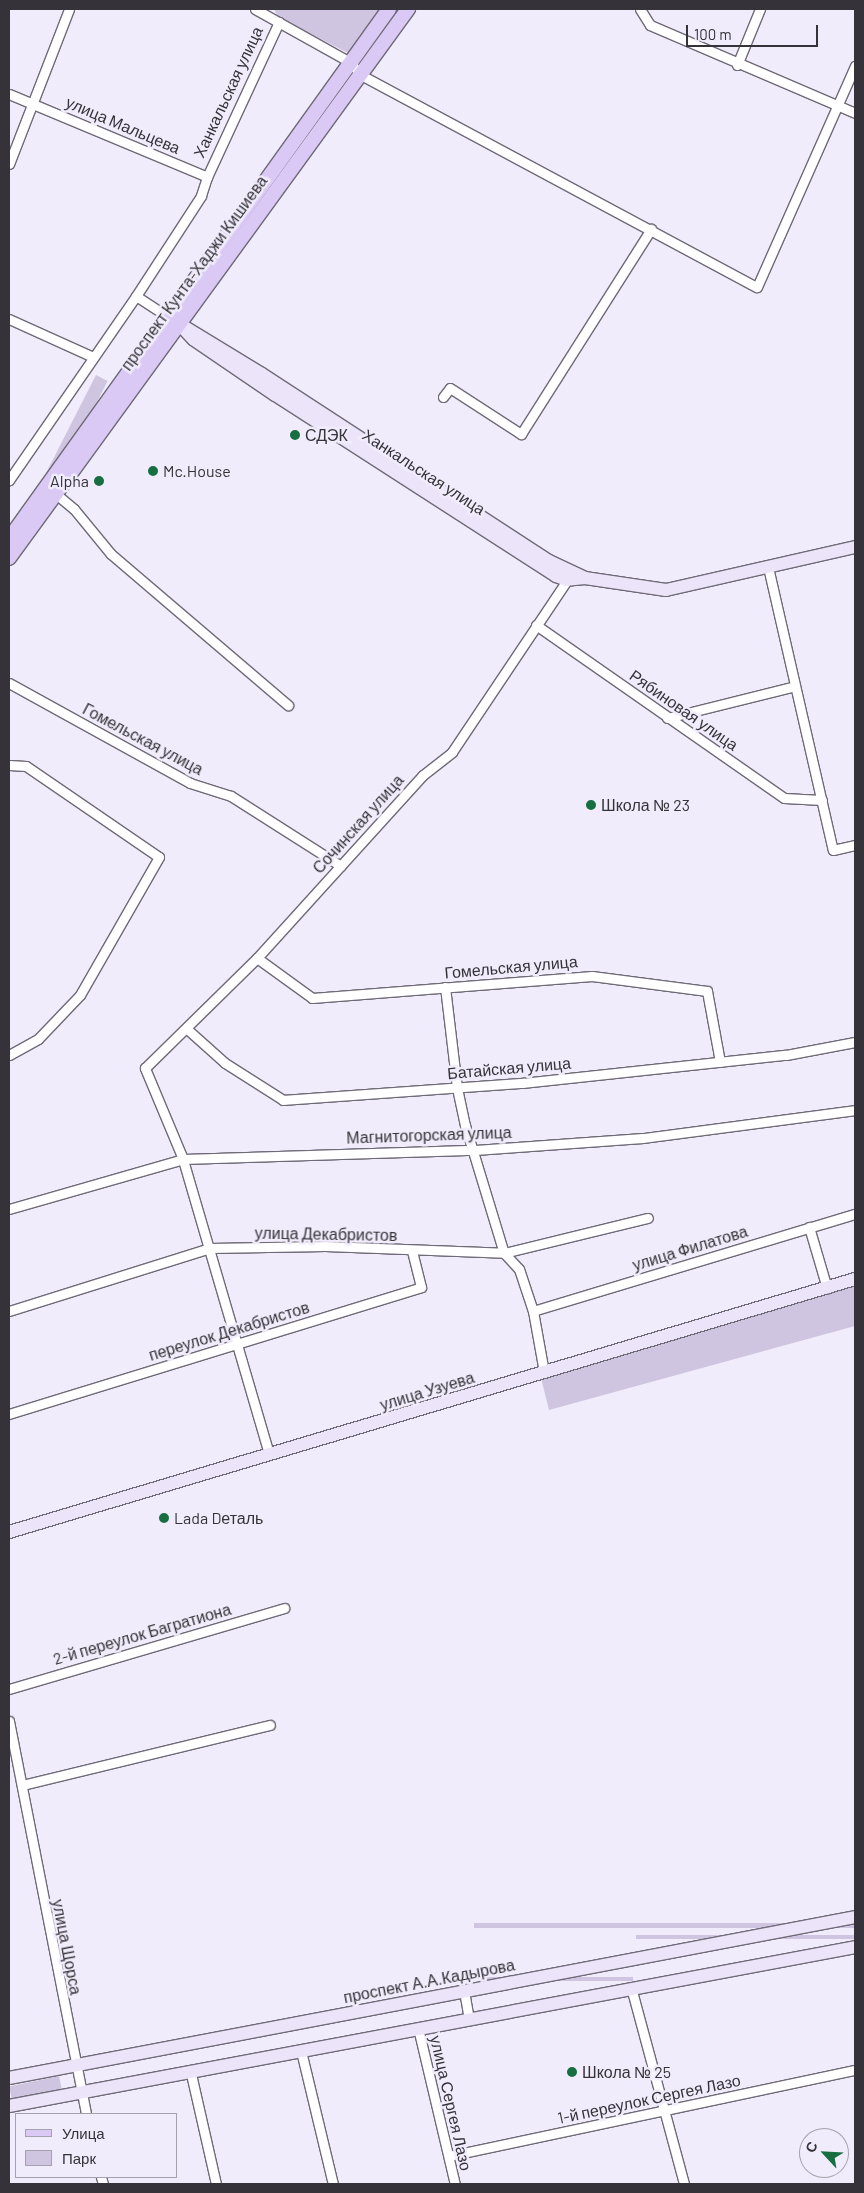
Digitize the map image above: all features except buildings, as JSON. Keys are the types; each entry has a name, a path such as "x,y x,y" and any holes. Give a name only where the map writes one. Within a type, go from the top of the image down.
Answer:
{"main road":[{"name":"проспект Кунта-Хаджи Кишиева","path":"9,558 56,494 350,62 389,9"},
{"name":"проспект Кунта-Хаджи Кишиева","path":"9,539 72,450 361,75 408,9"}],"street":[{"path":"9,164 69,9"},
{"path":"255,9 266,11 280,22 350,62 361,75 758,286 855,66"},
{"path":"640,9 650,25 737,65 855,113"},
{"path":"737,65 760,9"},
{"name":"Ханкальская улица","path":"207,177 280,22"},
{"name":"улица Мальцева","path":"9,94 207,177"},
{"path":"9,480 136,296 201,196 207,177"},
{"path":"443,397 450,388 521,434 651,229"},
{"path":"136,296 173,320"},
{"path":"9,319 93,357"},
{"name":"Ханкальская улица","path":"173,320 262,374 549,561 585,578"},
{"name":"Ханкальская улица","path":"173,320 193,339 275,395 500,541 567,580 585,578 666,590 855,547"},
{"path":"72,450 56,494 74,509 111,554 288,705"},
{"path":"768,568 834,850 855,845"},
{"name":"Сочинская улица","path":"183,1159 145,1068 187,1029 257,958 423,775 452,752 567,580"},
{"name":"Рябиновая улица","path":"536,625 784,798 822,800"},
{"name":"Гомельская улица","path":"9,683 190,783 231,796 340,866"},
{"path":"667,718 795,686"},
{"path":"9,765 26,766 159,858 80,995 38,1039 9,1055"},
{"name":"Гомельская улица","path":"257,958 312,998 592,976 706,991 720,1062"},
{"path":"445,987 457,1088 504,1253 519,1269 533,1311 544,1372"},
{"name":"Батайская улица","path":"187,1029 225,1063 283,1100 457,1088 720,1062 855,1042"},
{"name":"Магнитогорская улица","path":"9,1208 183,1159 475,1150 642,1138 855,1110"},
{"path":"183,1159 269,1454"},
{"name":"улица Филатова","path":"533,1311 855,1214"},
{"name":"улица Декабристов","path":"9,1311 210,1248 325,1246 504,1253 648,1218"},
{"path":"809,1228 827,1288"},
{"name":"переулок Декабристов","path":"9,1414 236,1346 421,1287 412,1250"},
{"name":"улица Узуева","path":"9,1532 855,1280"},
{"name":"2-й переулок Багратиона","path":"9,1689 284,1608"},
{"name":"улица Щорса","path":"9,1721 86,2113"},
{"path":"22,1785 270,1725"},
{"name":"проспект А.А.Кадырова","path":"9,2078 855,1917"},
{"path":"9,2106 81,2090 191,2074 301,2050 632,1991 855,1947"},
{"path":"464,1991 468,2020"},
{"path":"632,1991 662,2112 684,2184"},
{"name":"улица Сергея Лазо","path":"418,2028 455,2184"},
{"path":"301,2050 333,2184"},
{"name":"1-й переулок Сергея Лазо","path":"449,2156 855,2070"},
{"path":"191,2074 216,2184"}],"green space":[{"path":"274,9 384,9 348,53 278,17"},
{"path":"96,375 108,381 39,515 27,510"},
{"path":"855,1284 855,1326 549,1410 541,1378"},
{"path":"474,1923 855,1923 855,1928 474,1928"},
{"path":"636,1935 855,1935 855,1939 636,1939"},
{"path":"480,1977 633,1977 633,1981 480,1981"},
{"path":"59,2076 62,2090 12,2100 9,2087"}],"place":[{"name":"СДЭК","path":"295,435"},
{"name":"Mc.House","path":"153,471"},
{"name":"Alpha","path":"99,481"},
{"name":"Школа № 23","path":"591,805"},
{"name":"Lada Dеталь","path":"164,1518"},
{"name":"Школа № 25","path":"572,2072"}]}
